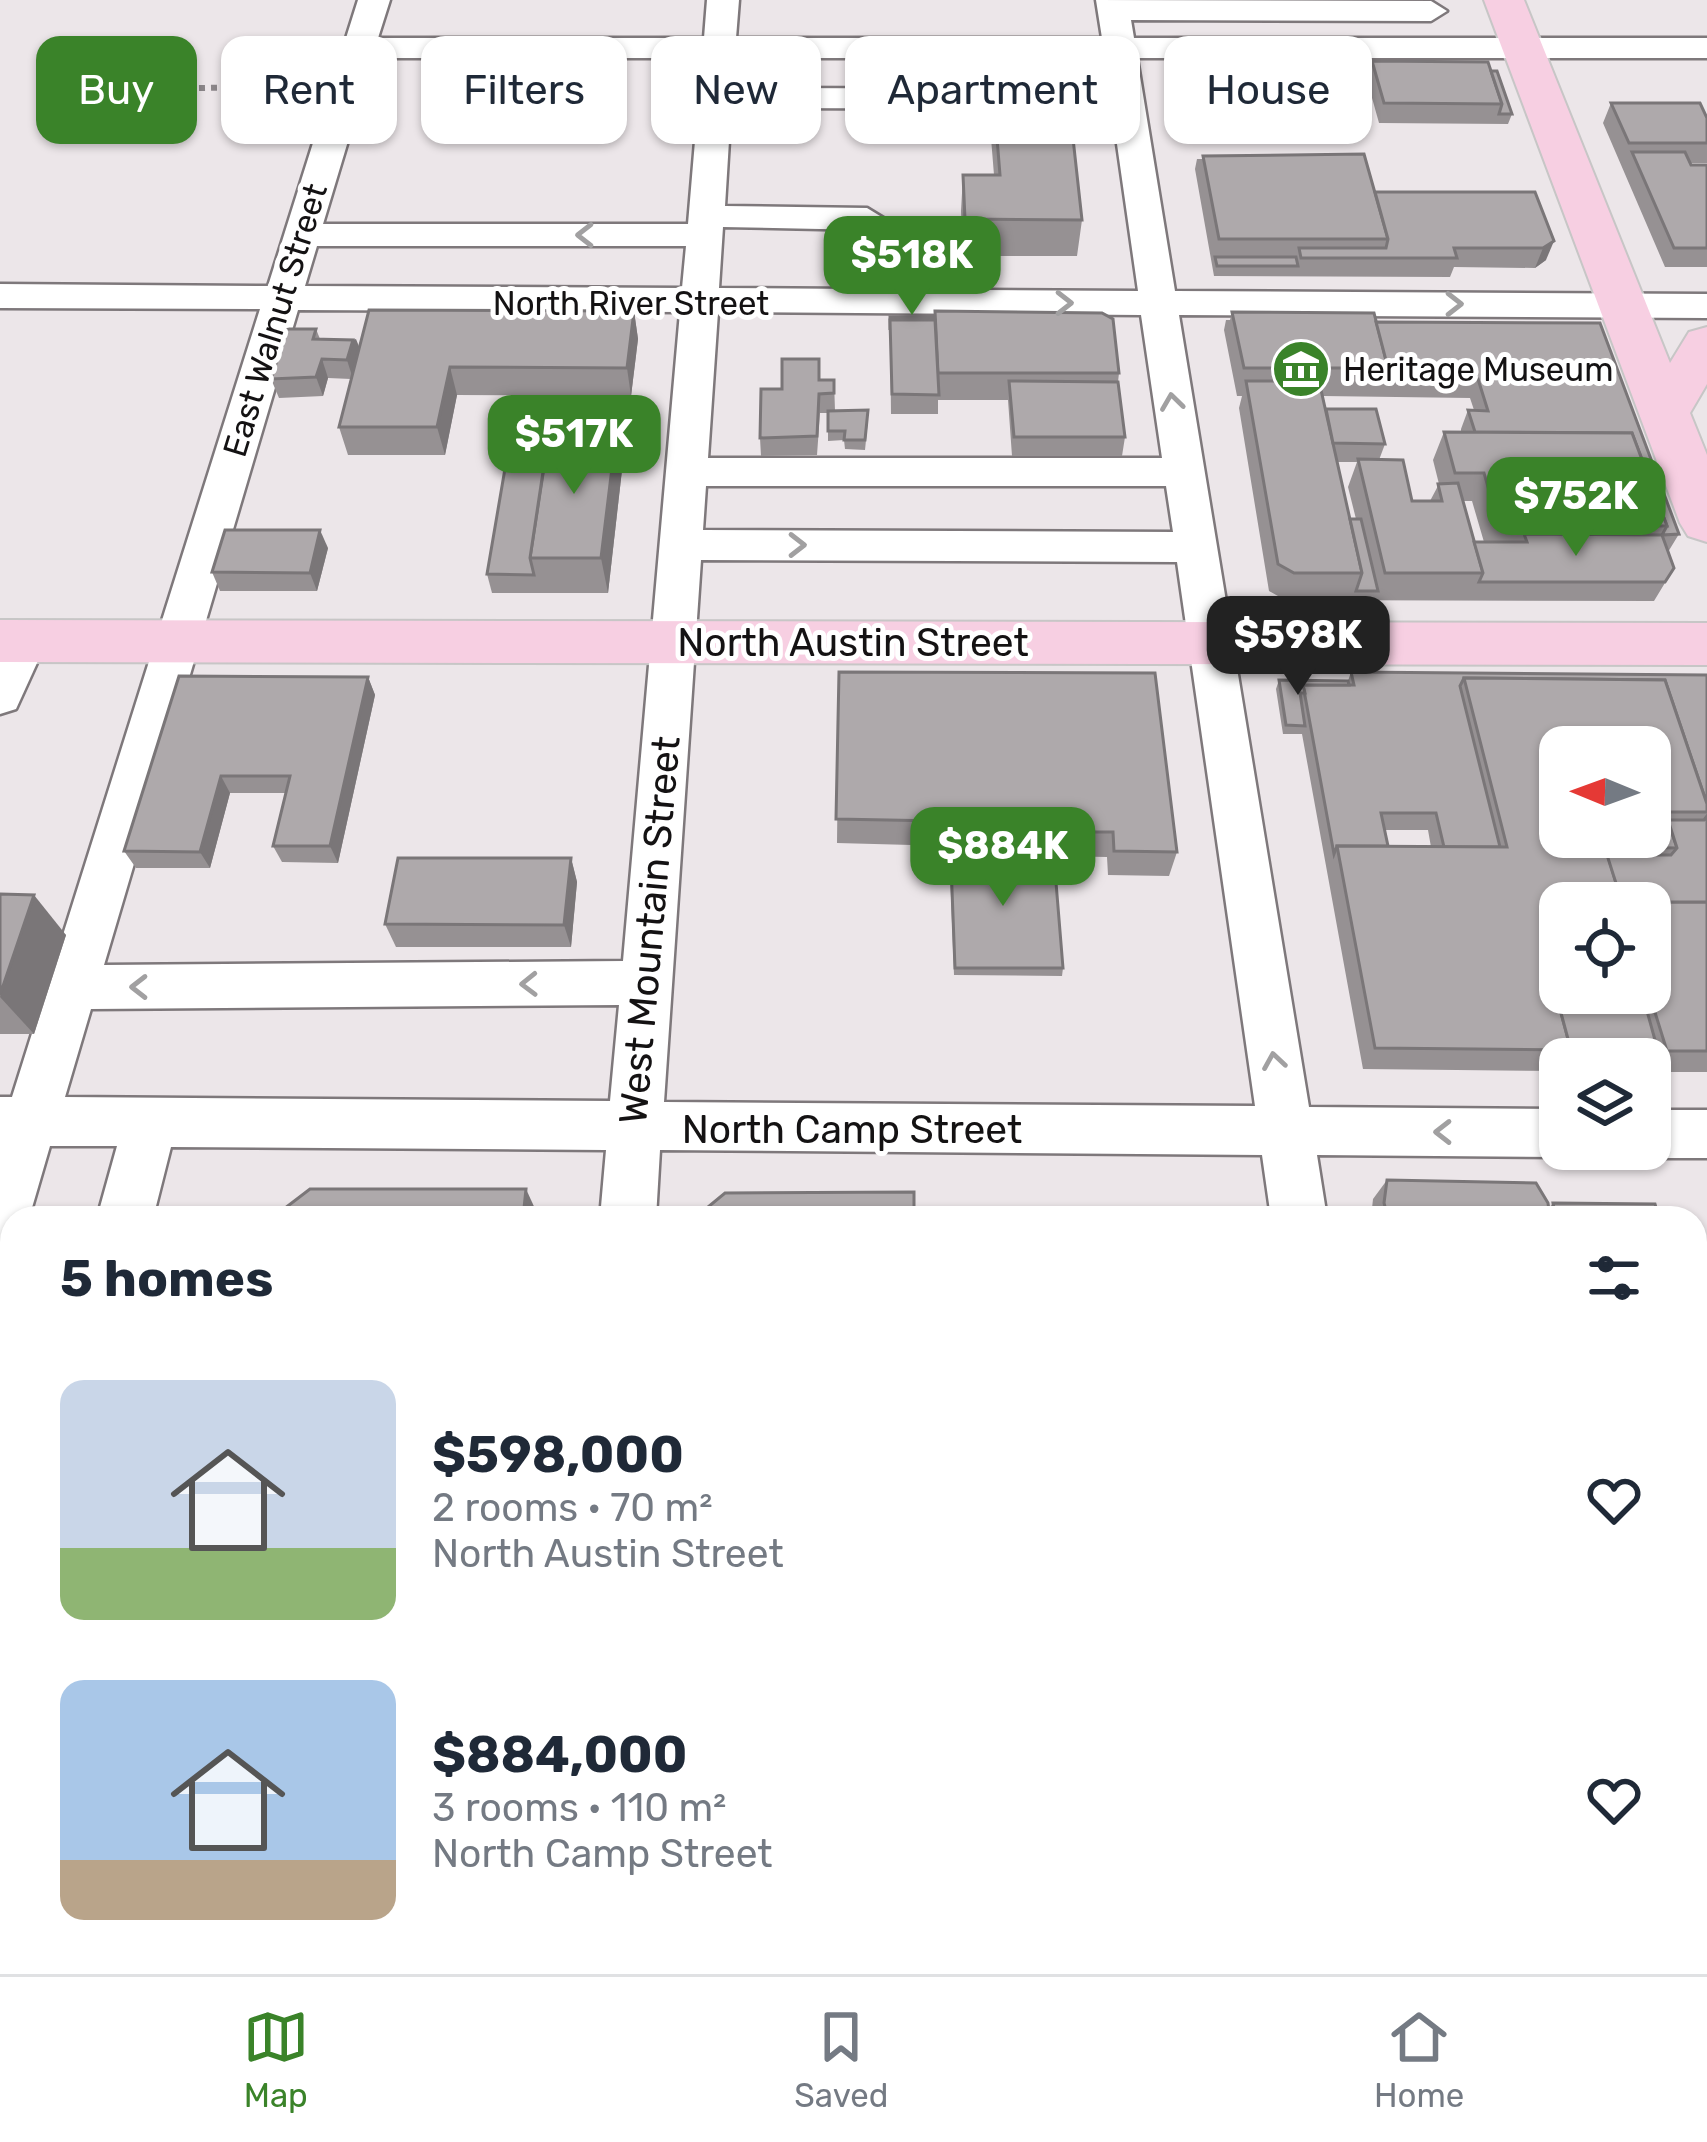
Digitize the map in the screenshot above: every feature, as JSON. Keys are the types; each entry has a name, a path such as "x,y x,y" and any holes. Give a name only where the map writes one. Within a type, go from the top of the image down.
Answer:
{"main road":[{"path":"1504,0 1706,518"},
{"path":"1664,412 1707,343"},
{"name":"North Austin Street","path":"13,641 1707,644"}],"street":[{"name":"East Walnut Street","path":"363,36 374,0"},
{"name":"West Mountain Street","path":"719,36 723,0"},
{"path":"1118,36 1113,5 1429,5 1439,47"},
{"path":"397,48 651,46"},
{"path":"1140,48 1707,48"},
{"name":"East Walnut Street","path":"3,1206 16,1121 72,987 329,144"},
{"name":"West Mountain Street","path":"629,1206 709,144"},
{"path":"1134,144 1297,1206"},
{"path":"302,235 867,219"},
{"name":"North River Street","path":"0,296 1707,306"},
{"path":"684,472 1182,472"},
{"path":"680,545 1193,547"},
{"path":"0,697 13,641"},
{"path":"72,987 646,982"},
{"name":"North Camp Street","path":"16,1121 1539,1133"},
{"path":"127,1206 151,1122"},
{"path":"1671,1134 1707,1134"}],"path":[{"path":"199,88 221,88"}],"building":[{"path":"1372,61 1488,62 1502,104 1384,103"},
{"path":"1491,71 1497,71 1512,114 1499,114 1502,104"},
{"path":"1611,103 1700,103 1707,118 1707,143 1629,143"},
{"path":"997,144 1074,144 1082,220 965,219 963,175 1000,175"},
{"path":"1632,152 1685,152 1691,165 1707,165 1707,248 1674,248"},
{"path":"1364,154 1388,239 1219,239 1203,156"},
{"path":"1375,192 1535,192 1554,241 1543,248 1454,248 1457,258 1301,258 1299,248 1386,248 1388,239"},
{"path":"1215,257 1296,257 1298,266 1217,266"},
{"path":"369,310 634,311 627,368 450,367 437,427 339,427"},
{"path":"935,311 1102,313 1113,319 1119,373 938,373"},
{"path":"1232,312 1374,313 1388,368 1244,368"},
{"path":"934,317 934,320 890,320"},
{"path":"890,320 935,320 939,395 892,394"},
{"path":"1376,322 1600,323 1679,534 1662,535 1667,526 1632,433 1475,432 1468,410 1488,411 1478,379 1385,379 1388,368"},
{"path":"287,329 316,329 313,339 353,340 347,360 322,359 316,377 271,379"},
{"path":"782,359 819,359 819,380 834,380 834,393 819,394 817,436 760,438 761,389 782,389"},
{"path":"1009,381 1118,382 1125,437 1014,437"},
{"path":"1246,381 1319,381 1362,573 1294,573 1278,564"},
{"path":"1326,409 1376,409 1385,444 1333,443"},
{"path":"868,410 865,440 844,440 845,431 828,431 828,411"},
{"path":"1444,432 1632,433 1667,526 1499,525 1484,473 1455,473"},
{"path":"549,435 616,435 601,558 530,558"},
{"path":"508,451 546,452 530,558 534,575 487,574"},
{"path":"1358,459 1403,460 1412,501 1442,501 1438,484 1458,483 1483,573 1385,573"},
{"path":"1350,519 1361,519 1378,591 1356,591 1362,573"},
{"path":"225,530 320,530 310,573 212,572"},
{"path":"1524,534 1662,535 1674,568 1665,582 1479,582 1483,573 1474,542 1527,542"},
{"path":"839,672 1155,673 1177,852 1114,851 1113,832 1056,832 1057,842 993,842 991,822 836,819"},
{"path":"1351,672 1707,675 1707,804 1665,680 1464,678 1460,686 1500,847 1444,847 1436,813 1381,813 1388,846 1337,846 1334,854 1303,685 1354,685"},
{"path":"179,676 368,677 330,846 273,846 290,776 221,776 200,852 124,851"},
{"path":"1464,678 1665,680 1707,804 1707,812 1671,812 1671,726 1539,726 1539,858 1608,858 1616,882 1539,882 1539,1014 1561,1014 1568,1038 1539,1038 1539,1050 1375,1048 1337,846 1507,847"},
{"path":"1279,680 1348,681 1349,685 1303,685 1305,726 1286,725"},
{"path":"1707,816 1707,902 1671,902 1671,882 1616,882 1608,858 1671,858 1677,848 1671,820 1704,820"},
{"path":"950,838 989,838 991,858 1054,858 1063,968 955,968"},
{"path":"398,858 571,858 564,925 385,924"},
{"path":"0,894 34,895 0,995"},
{"path":"1671,902 1707,902 1707,1051 1671,1051 1671,1038 1663,1038 1656,1014 1671,1014"},
{"path":"1561,1014 1648,1014 1654,1038 1568,1038"},
{"path":"1387,1180 1536,1183 1548,1206 1385,1206"},
{"path":"310,1189 526,1189 524,1206 288,1206"},
{"path":"914,1192 914,1206 709,1206 725,1193"},
{"path":"1553,1203 1656,1206 1554,1206"}],"place":[{"name":"Heritage Museum","path":"1301,369"}]}
